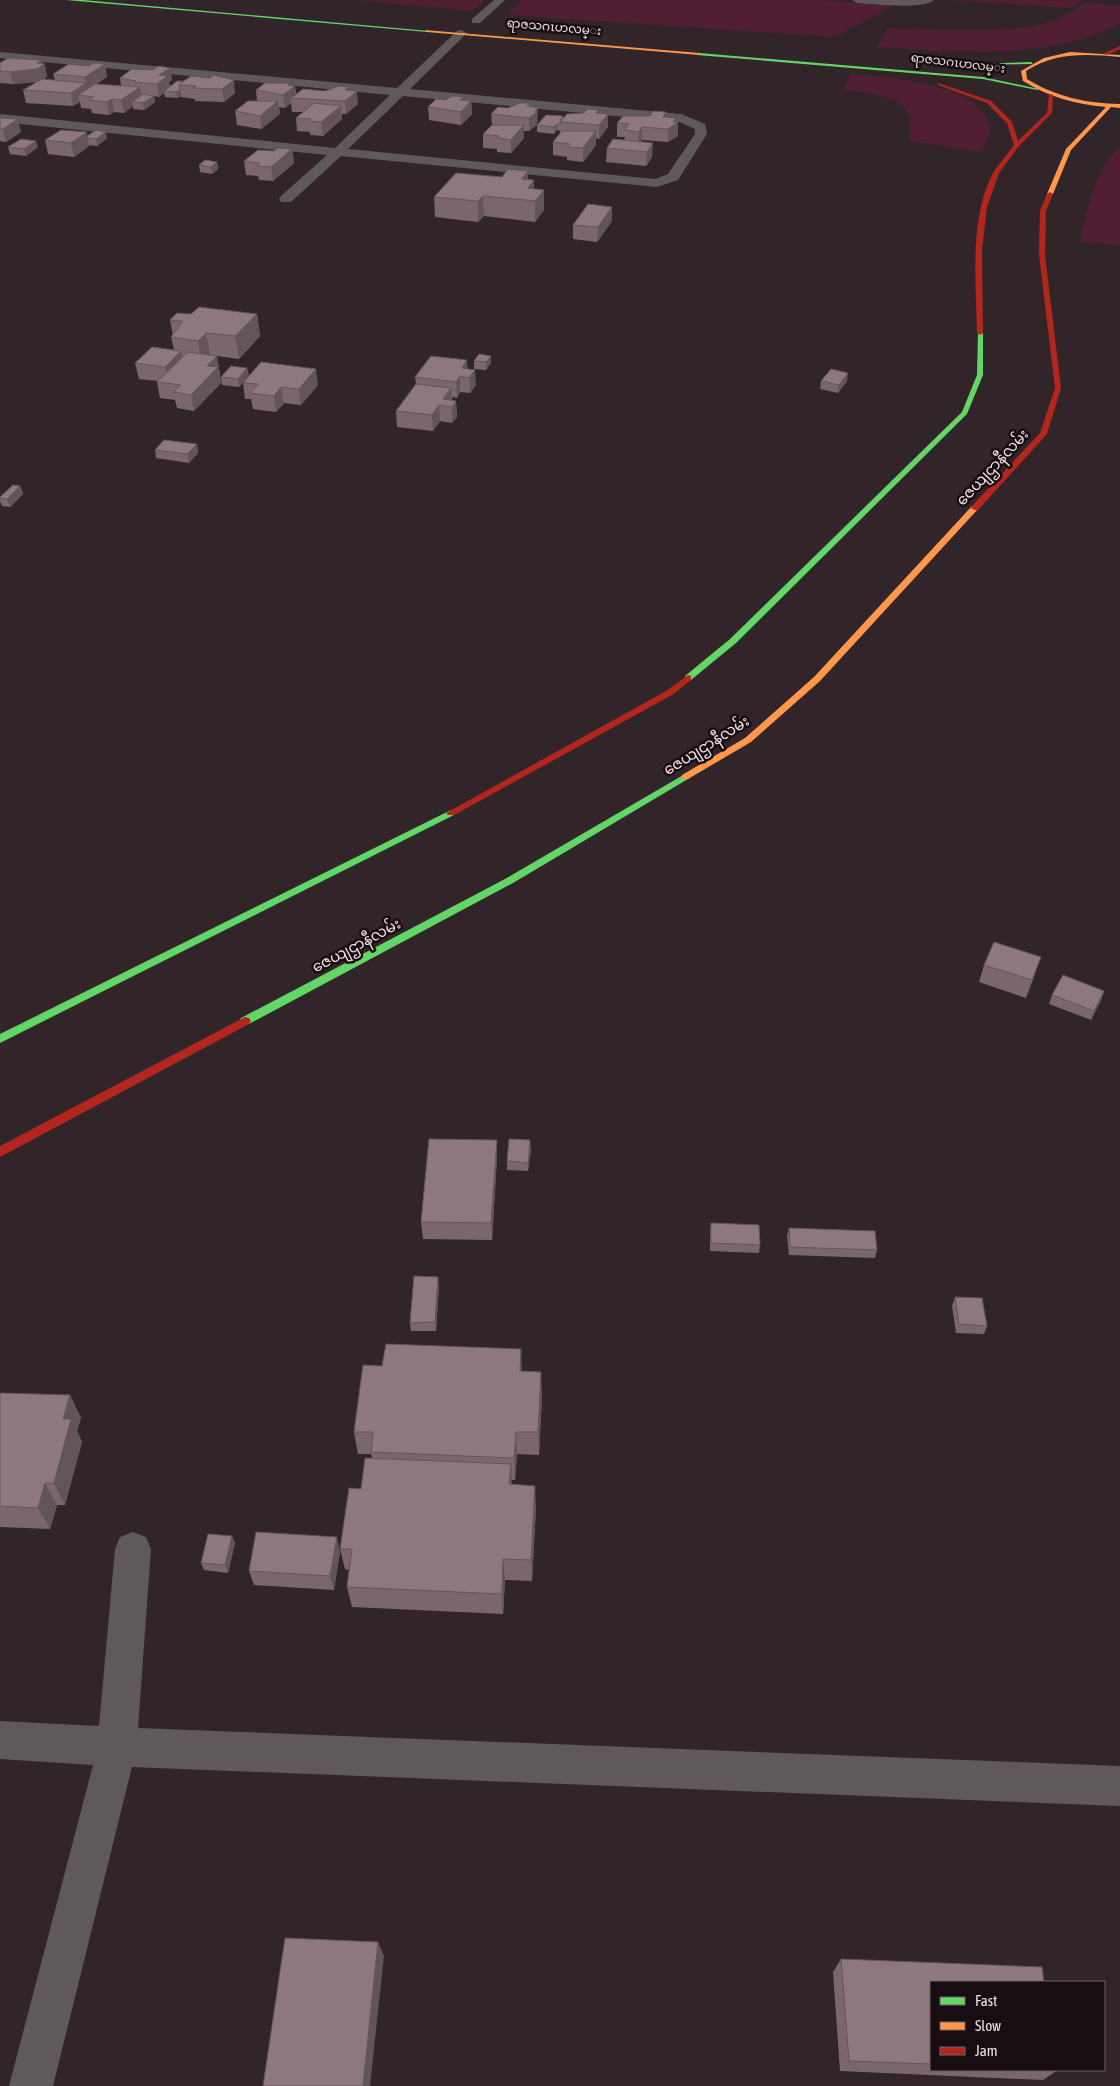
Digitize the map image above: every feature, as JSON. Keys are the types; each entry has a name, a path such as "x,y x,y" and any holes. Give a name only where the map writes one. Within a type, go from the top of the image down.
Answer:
{"main road":[{"name":"ရာဇသဂၤဟလမ္း","path":"68,0 983,78 1036,89 1051,95 1115,106"},
{"name":"ရာဇသဂၤဟလမ္း","path":"471,21 495,23"},
{"path":"1106,54 1120,47"},
{"name":"ရာဇသဂၤဟလမ္း","path":"956,63 1031,63 1062,55 1106,54 1120,56"},
{"path":"1031,63 1023,71 1025,80 1036,89"},
{"path":"871,68 942,84 989,102 1009,122 1017,145"},
{"path":"0,1039 440,819 669,693 733,641 965,413 980,375 979,250 984,207 996,173 1017,145 1049,113 1051,95"},
{"name":"ဇေယျဌာနီလမ်း","path":"0,1152 509,880 748,740 817,679 1043,434 1058,388 1042,254 1043,211 1069,149 1115,106"}],"street":[{"path":"471,21 500,0"},
{"path":"856,0 901,2 929,0"},
{"path":"286,199 337,153 461,33"},
{"path":"0,55 682,118 701,127 701,134 673,177 657,183 620,183 0,118"},
{"path":"30,2086 117,1747 133,1549"},
{"path":"0,1740 117,1747 1120,1786"}],"shaded area":[{"path":"355,0 485,0 472,11"},
{"path":"522,0 820,0 893,6 835,37 507,15"},
{"path":"949,0 1084,0 1070,8"},
{"path":"1087,2 1120,6 1120,24 1092,36 1032,49 970,52 877,47 888,28 977,30 1024,27 1045,24 1061,18"},
{"path":"851,74 911,81 935,86 957,94 975,104 987,117 989,138 981,152 910,141 909,116 903,106 896,101 878,95 842,89"},
{"path":"1120,147 1120,245 1080,242 1089,204 1103,167"}],"building":[{"path":"8,58 42,60 37,63 45,64 37,69 10,72 0,71 0,63"},
{"path":"94,63 105,64 85,77 53,74 69,64 88,66"},
{"path":"158,66 170,68 159,75 168,76 157,84 134,82 136,81 120,78 132,69 153,70"},
{"path":"213,75 234,80 222,89 193,88 196,86 179,85 191,76 210,78"},
{"path":"42,79 86,83 71,93 23,90"},
{"path":"177,81 183,81 179,85 180,89 176,92 164,91"},
{"path":"265,83 290,83 288,85 295,86 283,95 256,90"},
{"path":"95,84 140,87 121,100 112,99 107,102 89,100 94,97 78,95"},
{"path":"339,86 348,87 345,90 357,91 345,101 291,98 303,89 325,91"},
{"path":"143,94 154,96 143,103 132,102"},
{"path":"453,96 463,97 460,100 471,101 461,112 428,107 436,99 445,100"},
{"path":"248,101 278,101 260,116 235,111"},
{"path":"314,103 341,106 321,122 296,118"},
{"path":"520,103 529,103 527,106 538,108 535,111 537,112 529,118 491,114 498,107 508,108"},
{"path":"588,109 599,110 596,113 608,114 599,125 560,122 567,114 584,113"},
{"path":"653,111 666,112 663,117 676,118 673,122 678,122 668,129 642,127 639,132 625,130 629,124 617,123 623,116 650,116"},
{"path":"546,115 563,116 560,124 554,127 537,125"},
{"path":"0,118 18,119 3,129 0,128"},
{"path":"492,125 524,125 511,140 483,134"},
{"path":"61,130 87,132 71,143 45,140"},
{"path":"96,130 106,132 96,139 88,138 87,136"},
{"path":"562,131 596,131 583,148 567,147 570,144 553,142"},
{"path":"21,139 36,141 24,149 8,147"},
{"path":"613,139 653,143 647,152 607,148"},
{"path":"278,148 292,149 271,167 257,166 260,163 244,161 258,150 274,151"},
{"path":"205,160 217,162 211,167 199,165"},
{"path":"508,169 528,171 522,179 534,180 528,188 544,190 535,201 483,196 478,201 434,197 456,173 502,177"},
{"path":"588,204 612,207 598,227 573,225"},
{"path":"199,307 257,314 235,336 206,333 198,341 171,337 183,321 170,320 177,313 191,314"},
{"path":"152,347 181,351 165,367 135,363"},
{"path":"188,352 217,356 207,366 218,367 191,395 174,392 181,385 157,382"},
{"path":"479,354 491,356 486,362 474,361"},
{"path":"431,356 467,360 462,368 475,370 469,378 460,376 456,382 415,377"},
{"path":"261,362 316,369 299,389 281,387 274,396 250,393 258,384 243,383"},
{"path":"231,366 247,368 238,379 221,377"},
{"path":"831,369 848,373 839,385 821,381"},
{"path":"416,384 451,388 443,399 456,401 452,407 439,405 432,415 396,411"},
{"path":"164,440 197,444 187,454 155,450"},
{"path":"13,485 20,486 7,499 0,498 0,497"},
{"path":"994,942 1041,957 1032,980 984,965"},
{"path":"1063,975 1104,991 1094,1011 1052,995"},
{"path":"429,1139 497,1140 491,1223 421,1222"},
{"path":"509,1139 530,1140 528,1163 507,1161"},
{"path":"711,1223 759,1225 760,1245 711,1243"},
{"path":"789,1228 875,1231 877,1250 790,1247"},
{"path":"414,1276 438,1277 435,1322 410,1323"},
{"path":"955,1297 982,1298 987,1326 959,1324"},
{"path":"386,1344 521,1349 520,1371 541,1372 538,1432 516,1432 514,1458 371,1452 373,1432 354,1432 363,1365 382,1366"},
{"path":"0,1393 70,1395 63,1419 71,1419 54,1483 45,1483 38,1508 0,1506"},
{"path":"365,1458 511,1464 509,1484 535,1486 531,1560 503,1559 502,1594 347,1587 352,1549 340,1549 349,1488 361,1489"},
{"path":"256,1532 337,1537 330,1576 249,1571"},
{"path":"208,1534 232,1536 225,1565 201,1563"},
{"path":"285,1938 378,1942 363,2086 263,2086"},
{"path":"841,1959 1042,1967 1044,1981 930,1981 930,2064 849,2061"}],"traffic: fast":[{"path":"68,0 427,31"},
{"path":"699,54 983,78 1037,89"},
{"path":"970,64 1031,63"},
{"path":"688,678 733,641 965,413 980,375 980,333"},
{"path":"245,1021 509,881 685,777"},
{"path":"0,1039 451,813"}],"traffic: slow":[{"path":"427,31 699,54"},
{"path":"1120,56 1082,53 1057,56 1034,64 1023,71 1025,80 1059,97 1082,103 1120,106"},
{"path":"1050,194 1069,149 1109,106"},
{"path":"685,777 748,740 817,679 975,508"}],"traffic: jam":[{"path":"1105,54 1120,47"},
{"path":"940,84 989,102 1009,122 1017,145"},
{"path":"980,333 979,250 984,207 996,173 1017,145 1049,113 1051,95"},
{"path":"975,508 1043,434 1058,388 1042,255 1043,211 1050,194"},
{"path":"451,813 669,693 688,678"},
{"path":"0,1152 245,1021"}]}
